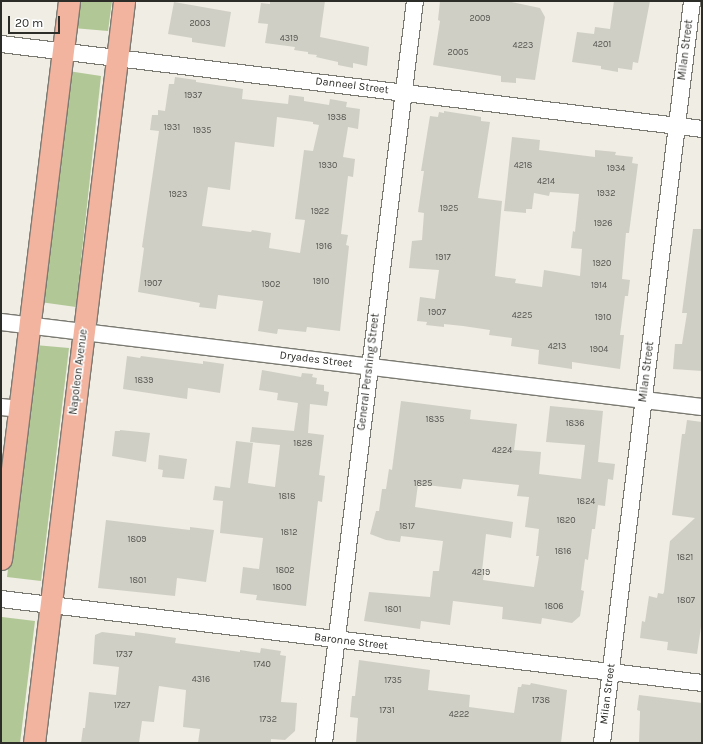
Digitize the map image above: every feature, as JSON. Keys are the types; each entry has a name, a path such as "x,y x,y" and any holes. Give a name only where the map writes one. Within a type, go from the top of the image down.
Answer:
{"main road":[{"path":"1,559 10,408 30,325 69,1"},
{"name":"Napoleon Avenue","path":"34,743 124,1"}],"street":[{"name":"General Pershing Street","path":"324,743 415,1"},
{"name":"Milan Street","path":"602,743 692,1"},
{"name":"Danneel Street","path":"1,44 702,129"},
{"name":"Dryades Street","path":"1,322 702,407"},
{"name":"Baronne Street","path":"1,599 702,683"}],"green space":[{"path":"76,1 112,1 108,31 73,28"},
{"path":"68,71 101,76 76,307 40,302"},
{"path":"35,345 69,348 41,581 7,577"},
{"path":"2,617 35,621 20,743 1,743"}],"building":[{"path":"270,1 325,1 320,37 369,47 367,66 353,63 353,68 338,65 338,62 316,57 317,55 308,54 308,52 294,50 295,47 265,43 268,24 258,23 261,3 270,4"},
{"path":"440,1 507,1 540,8 545,17 535,80 516,78 516,83 501,82 501,76 433,65 440,21 438,20"},
{"path":"614,1 650,1 638,63 633,62 632,70 618,68 618,72 601,69 601,66 572,62 577,32 594,34 595,27 610,29"},
{"path":"174,2 231,12 225,47 192,42 192,38 168,34"},
{"path":"175,77 196,80 196,82 243,89 242,99 288,104 289,95 304,97 304,101 329,105 330,99 347,102 346,107 360,109 358,129 348,127 343,157 355,159 353,177 348,176 341,234 348,235 346,245 349,246 340,331 307,327 306,332 278,329 277,334 258,331 263,301 218,295 216,309 199,307 200,303 138,292 144,248 142,247 159,131 150,130 152,115 158,115 158,110 165,111 169,84 174,84","holes":["277,117 313,122 313,124 319,125 313,151 304,150 295,219 305,220 300,253 269,248 271,233 202,226 208,187 230,190 235,142 274,147"]},
{"path":"444,111 481,117 481,121 490,122 478,198 502,201 495,276 516,279 515,283 542,287 544,270 580,276 582,249 571,248 573,231 575,232 579,194 550,192 549,196 534,193 532,209 526,209 526,213 504,211 512,137 540,140 539,150 595,157 595,150 616,152 615,155 633,157 632,163 638,164 629,233 626,233 622,279 630,280 628,296 625,296 620,335 624,335 620,369 572,362 572,369 538,364 539,350 511,346 512,338 489,335 490,330 444,324 444,327 426,325 427,322 417,321 420,297 435,299 439,270 409,268 412,241 422,240 424,213 418,212 424,171 421,171 430,116 438,117 439,112 444,113"},
{"path":"693,229 702,229 702,371 673,369 675,344 682,344 687,313 682,313"},
{"path":"127,356 140,358 141,356 203,364 203,361 224,364 220,393 188,388 187,399 123,389"},
{"path":"262,370 301,377 302,373 313,374 312,377 317,378 316,384 324,385 324,391 329,392 327,406 310,404 308,433 324,435 319,475 325,476 322,502 318,501 306,606 256,600 257,595 240,593 243,567 259,569 263,538 220,533 223,501 213,500 215,486 230,488 236,441 253,443 248,483 275,487 280,445 250,442 252,427 294,431 298,403 277,400 278,393 259,390"},
{"path":"401,401 471,410 470,419 517,424 514,450 541,452 539,474 581,479 585,445 546,442 550,406 603,411 598,462 615,464 613,480 608,479 605,506 598,505 595,529 592,529 588,560 585,559 581,590 584,591 580,616 572,623 542,618 541,624 502,619 503,607 453,601 450,625 421,621 420,629 364,621 369,592 430,597 433,571 439,571 443,541 401,536 400,542 386,540 370,534 376,511 379,511 382,489 386,489 389,469 392,470","holes":["463,479 519,485 517,496 529,497 525,527 539,529 536,556 539,556 534,587 483,580 484,572 482,571 486,534 511,538 513,522 415,507 418,484 461,489"]},
{"path":"687,420 702,422 702,620 697,654 667,650 668,642 640,638 642,621 645,622 649,596 657,598 658,593 663,594 664,592 670,541 695,518 672,515 682,434 685,434"},
{"path":"120,430 150,433 146,462 112,456 115,431"},
{"path":"159,455 187,459 184,479 162,477 163,470 158,469"},
{"path":"106,520 190,530 190,527 214,530 206,582 177,578 175,596 98,588"},
{"path":"102,632 135,636 135,632 150,634 176,638 175,643 240,652 240,650 260,653 261,648 281,651 280,655 286,656 281,702 297,703 295,731 285,740 271,739 271,743 198,743 200,729 183,727 186,690 159,686 154,722 142,721 139,743 81,743 83,728 85,728 89,692 116,695 119,667 93,664 95,635"},
{"path":"359,660 430,670 428,690 470,695 469,707 514,713 518,687 521,687 522,684 530,685 531,683 567,690 561,743 356,743 358,718 350,717 352,696 355,696"},
{"path":"639,695 702,703 702,743 639,742 640,711 637,710"}]}
